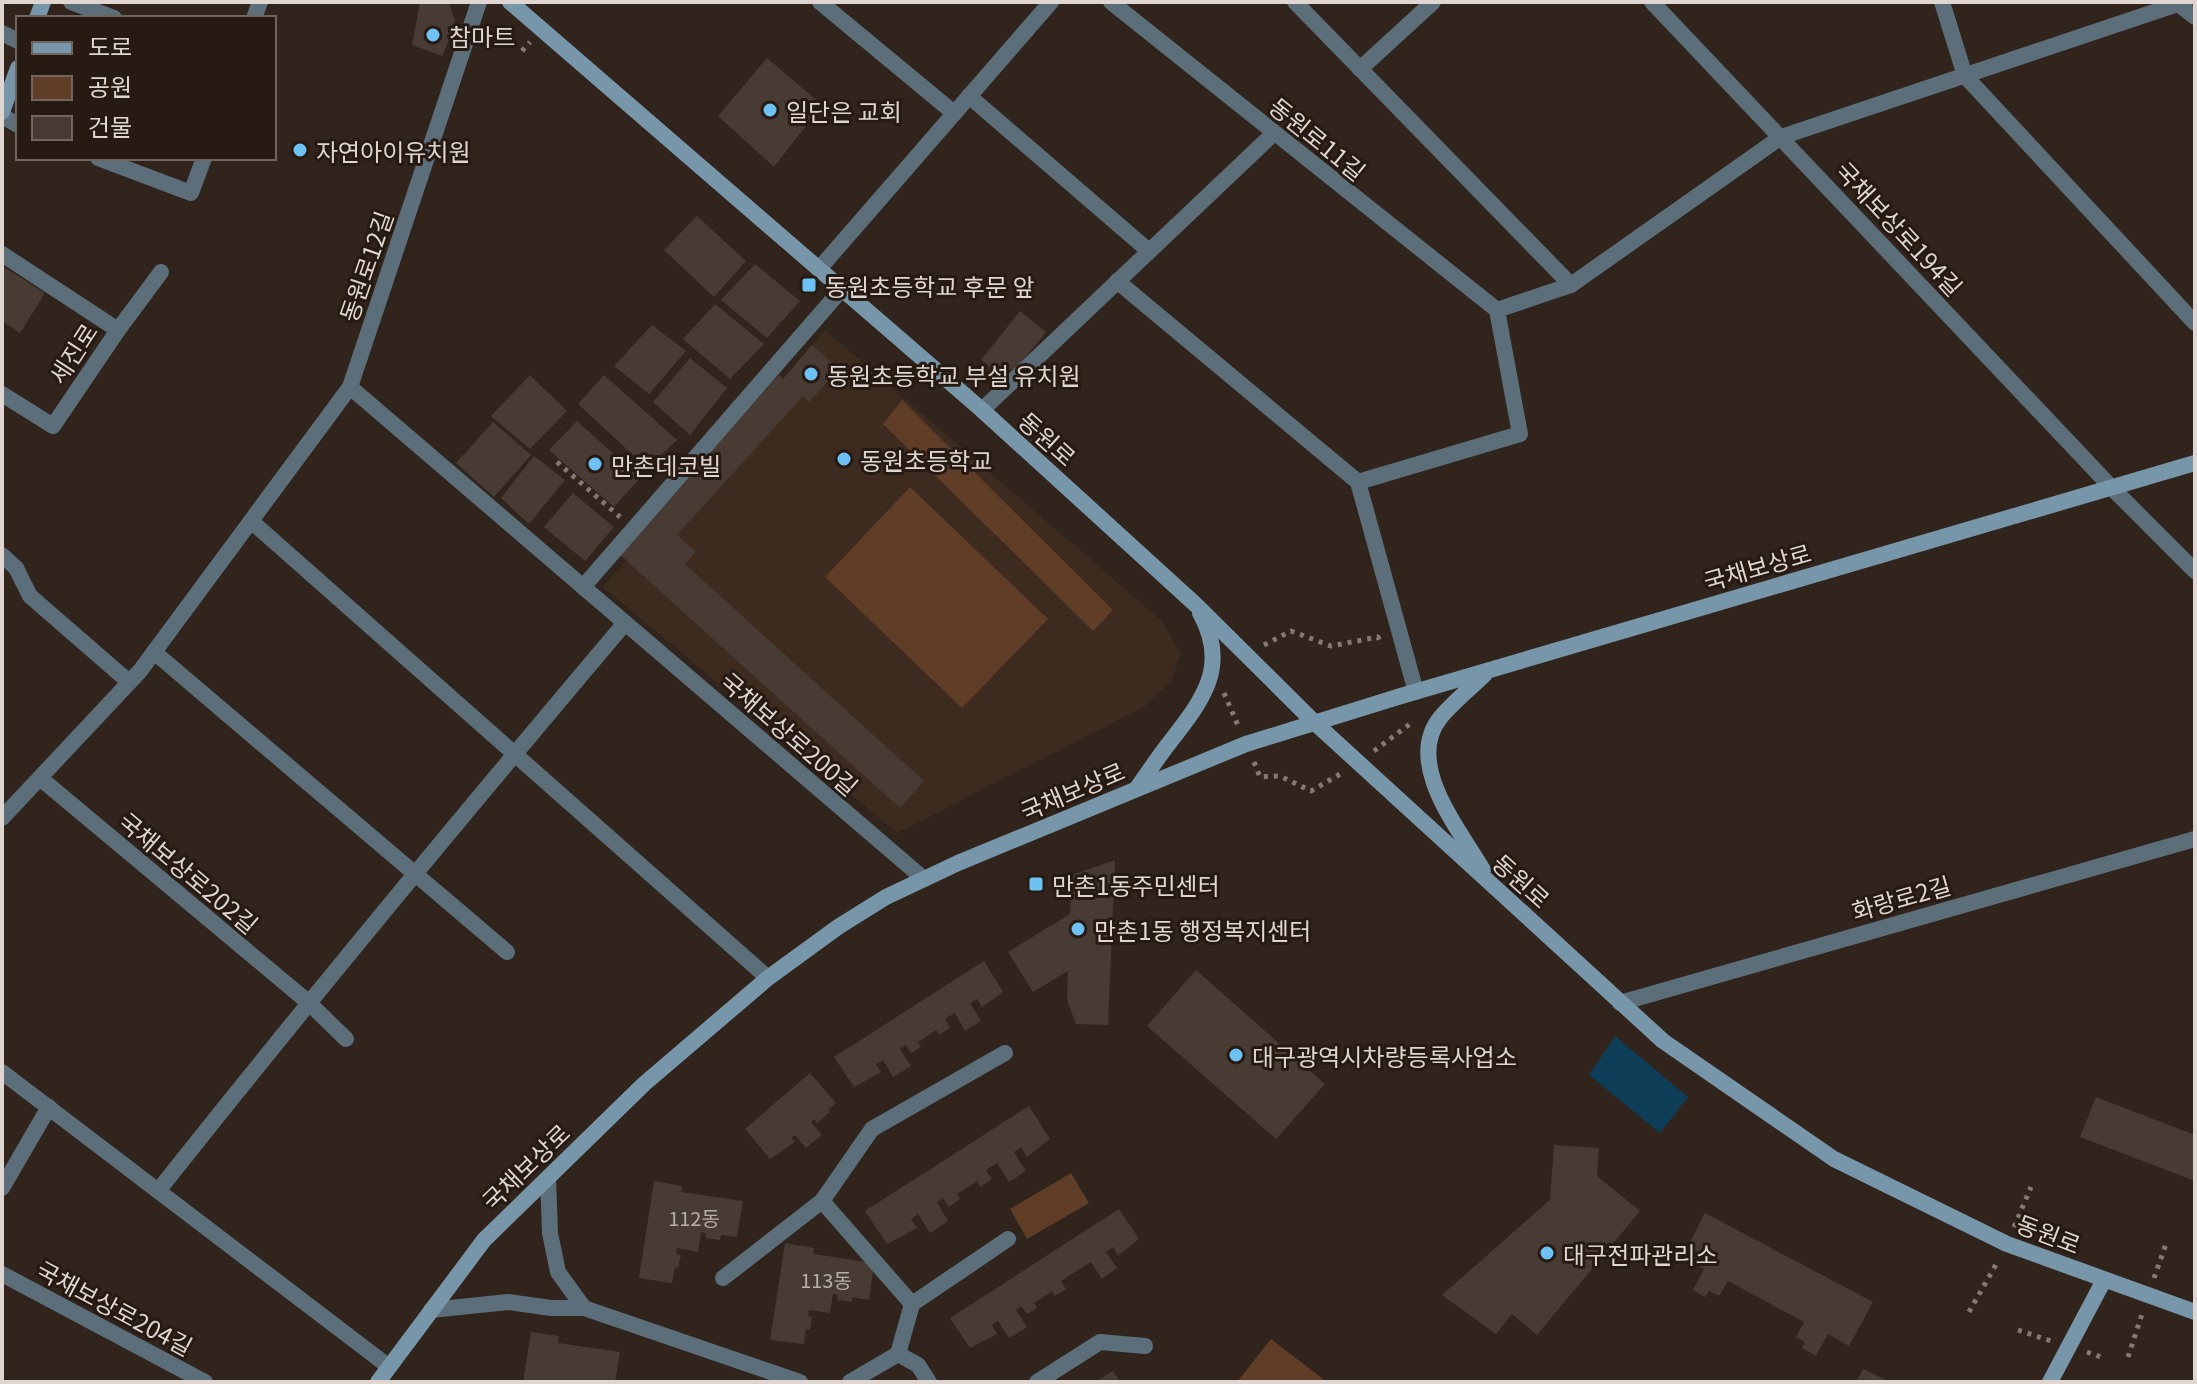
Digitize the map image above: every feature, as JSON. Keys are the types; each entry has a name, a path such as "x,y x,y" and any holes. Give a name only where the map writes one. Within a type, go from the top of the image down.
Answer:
{"main road":[{"name":"동원로","path":"510,2 982,410 1196,605 1314,722 1663,1041 1834,1159 2007,1244 2195,1312"},
{"path":"2,114 16,74"},
{"name":"국채보상로","path":"378,1382 484,1240 644,1084 768,978 838,927 886,897 1246,744 2195,463"},
{"path":"1137,789 1188,720 1208,684 1214,659 1208,626 1196,605"},
{"path":"1489,670 1439,720 1426,755 1435,788 1492,886"},
{"path":"2050,1382 2104,1280"}],"street":[{"path":"71,2 109,16"},
{"name":"동원로12길","path":"2,818 154,652 350,387 479,2"},
{"path":"820,2 954,113"},
{"path":"819,269 1051,2"},
{"name":"동원로11길","path":"1111,2 1497,310"},
{"path":"1295,2 1571,285"},
{"path":"1360,69 1433,2"},
{"name":"국채보상로194길","path":"1652,2 2112,488"},
{"path":"1942,2 1965,76 2195,323"},
{"path":"1358,482 1520,434 1497,310 1571,285 1781,137 2178,3 2195,17"},
{"path":"969,96 1149,251"},
{"name":"동원로","path":"982,410 1274,133"},
{"path":"103,160 191,193 203,160"},
{"name":"세진로","path":"2,254 118,330 53,426 2,394"},
{"path":"118,330 161,272"},
{"path":"1117,281 1358,482 1416,692"},
{"path":"583,587 842,289"},
{"name":"국채보상로200길","path":"350,387 924,879"},
{"path":"2112,488 2195,571"},
{"path":"251,521 768,978"},
{"path":"2,555 16,568 30,596 129,682"},
{"path":"158,1191 308,1002 625,623"},
{"path":"154,652 507,952"},
{"name":"국채보상로202길","path":"40,778 308,1002 346,1039"},
{"name":"화랑로2길","path":"1620,1003 2195,839"},
{"path":"723,1278 822,1201 872,1129 1005,1053"},
{"path":"2,1072 388,1366"},
{"path":"2,1188 49,1107"},
{"path":"548,1178 550,1233 558,1272 584,1308"},
{"path":"822,1201 912,1304"},
{"path":"850,1382 898,1354 912,1304 1008,1239"},
{"name":"국채보상로204길","path":"2,1274 205,1382"},
{"path":"431,1310 508,1302 551,1308 584,1308 800,1382"},
{"path":"1037,1382 1100,1342 1145,1346"},
{"path":"898,1354 918,1365 929,1382"}],"path":[{"path":"557,462 633,529"}],"shaded area":[{"name":"동원초등학교","path":"825,330 1162,621 1181,653 1171,681 1144,707 897,833 603,587"}],"green space":[{"path":"902,400 1113,610 1093,631 883,424"},
{"path":"910,487 1048,619 962,708 825,577"},
{"path":"1071,1173 1089,1203 1027,1239 1010,1209"},
{"path":"1271,1339 1327,1382 1237,1382"}],"water":[{"path":"1615,1036 1688,1097 1660,1133 1589,1075"}],"building":[{"name":"참마트","path":"420,2 449,2 456,25 442,56 412,45"},
{"name":"일단은 교회","path":"767,58 822,105 774,167 718,116"},
{"path":"697,216 746,261 714,297 664,250"},
{"path":"755,264 800,301 767,338 721,300"},
{"path":"2,266 45,293 20,333 2,321"},
{"path":"715,304 764,344 730,379 683,339"},
{"path":"1020,311 1046,332 1016,369 995,371 981,360"},
{"path":"652,325 686,351 649,394 614,366"},
{"path":"812,345 839,369 809,402 803,396 677,535 696,552 685,564 924,781 900,808 618,553 779,375 783,379"},
{"path":"690,358 727,388 690,435 653,402"},
{"path":"530,375 567,411 530,449 491,416"},
{"path":"604,375 677,440 647,468 578,404"},
{"name":"만촌데코빌","path":"577,421 640,478 614,507 549,450"},
{"path":"493,422 531,455 494,497 456,463"},
{"path":"534,456 565,480 529,524 501,498"},
{"path":"573,493 614,527 585,561 544,527"},
{"name":"만촌1동 행정복지센터","path":"1115,860 1108,1025 1076,1024 1067,1000 1068,971 1033,992 1008,952 1070,914 1072,875"},
{"path":"984,961 1003,992 982,1007 977,999 970,1003 981,1021 965,1031 955,1013 945,1019 950,1028 939,1035 936,1030 918,1042 921,1047 911,1053 906,1045 900,1049 911,1066 893,1077 883,1060 876,1064 881,1072 854,1087 834,1057"},
{"name":"대구광역시차량등록사업소","path":"1196,970 1325,1084 1276,1139 1147,1026"},
{"path":"810,1073 836,1103 817,1123 814,1119 811,1122 822,1135 806,1148 795,1135 791,1138 795,1142 770,1159 745,1129"},
{"path":"2096,1097 2195,1135 2195,1181 2080,1137"},
{"path":"1029,1106 1050,1139 1027,1157 1021,1147 1014,1152 1026,1171 1009,1182 997,1163 986,1170 992,1179 980,1187 977,1181 957,1194 960,1199 949,1207 943,1198 937,1202 948,1221 930,1233 918,1214 911,1219 917,1228 887,1244 865,1211"},
{"name":"대구전파관리소","path":"1554,1145 1599,1148 1597,1176 1640,1211 1537,1335 1512,1314 1496,1334 1442,1295 1550,1200"},
{"path":"654,1181 682,1186 681,1192 743,1201 737,1237 721,1235 720,1240 706,1238 706,1233 701,1232 698,1252 677,1248 676,1254 681,1255 672,1283 639,1278"},
{"path":"1119,1209 1139,1239 1118,1256 1113,1247 1106,1252 1117,1268 1102,1279 1091,1262 1061,1281 1066,1289 1055,1296 1052,1291 1034,1303 1037,1308 1027,1314 1021,1306 1016,1310 1027,1327 1009,1338 998,1321 992,1325 997,1334 970,1348 950,1318"},
{"path":"1705,1213 1873,1302 1849,1346 1828,1334 1816,1356 1802,1348 1805,1342 1796,1337 1804,1322 1728,1281 1719,1296 1709,1291 1705,1297 1693,1290 1704,1269 1682,1257"},
{"path":"785,1243 814,1248 813,1254 874,1263 869,1300 852,1297 852,1302 837,1300 838,1295 833,1294 830,1313 809,1310 808,1316 812,1317 804,1344 770,1340"},
{"path":"531,1332 559,1336 558,1343 620,1352 615,1382 523,1382"},
{"path":"1863,1369 1890,1382 1856,1382"},
{"path":"1113,1371 1120,1382 1095,1382"}],"place":[{"name":"참마트","path":"433,35"},
{"name":"일단은 교회","path":"770,110"},
{"name":"자연아이유치원","path":"300,150"},
{"name":"동원초등학교 후문 앞","path":"809,285"},
{"name":"동원초등학교 부설 유치원","path":"811,374"},
{"name":"동원초등학교","path":"844,459"},
{"name":"만촌데코빌","path":"595,464"},
{"name":"만촌1동주민센터","path":"1036,884"},
{"name":"만촌1동 행정복지센터","path":"1078,929"},
{"name":"대구광역시차량등록사업소","path":"1236,1055"},
{"name":"대구전파관리소","path":"1547,1253"}]}
